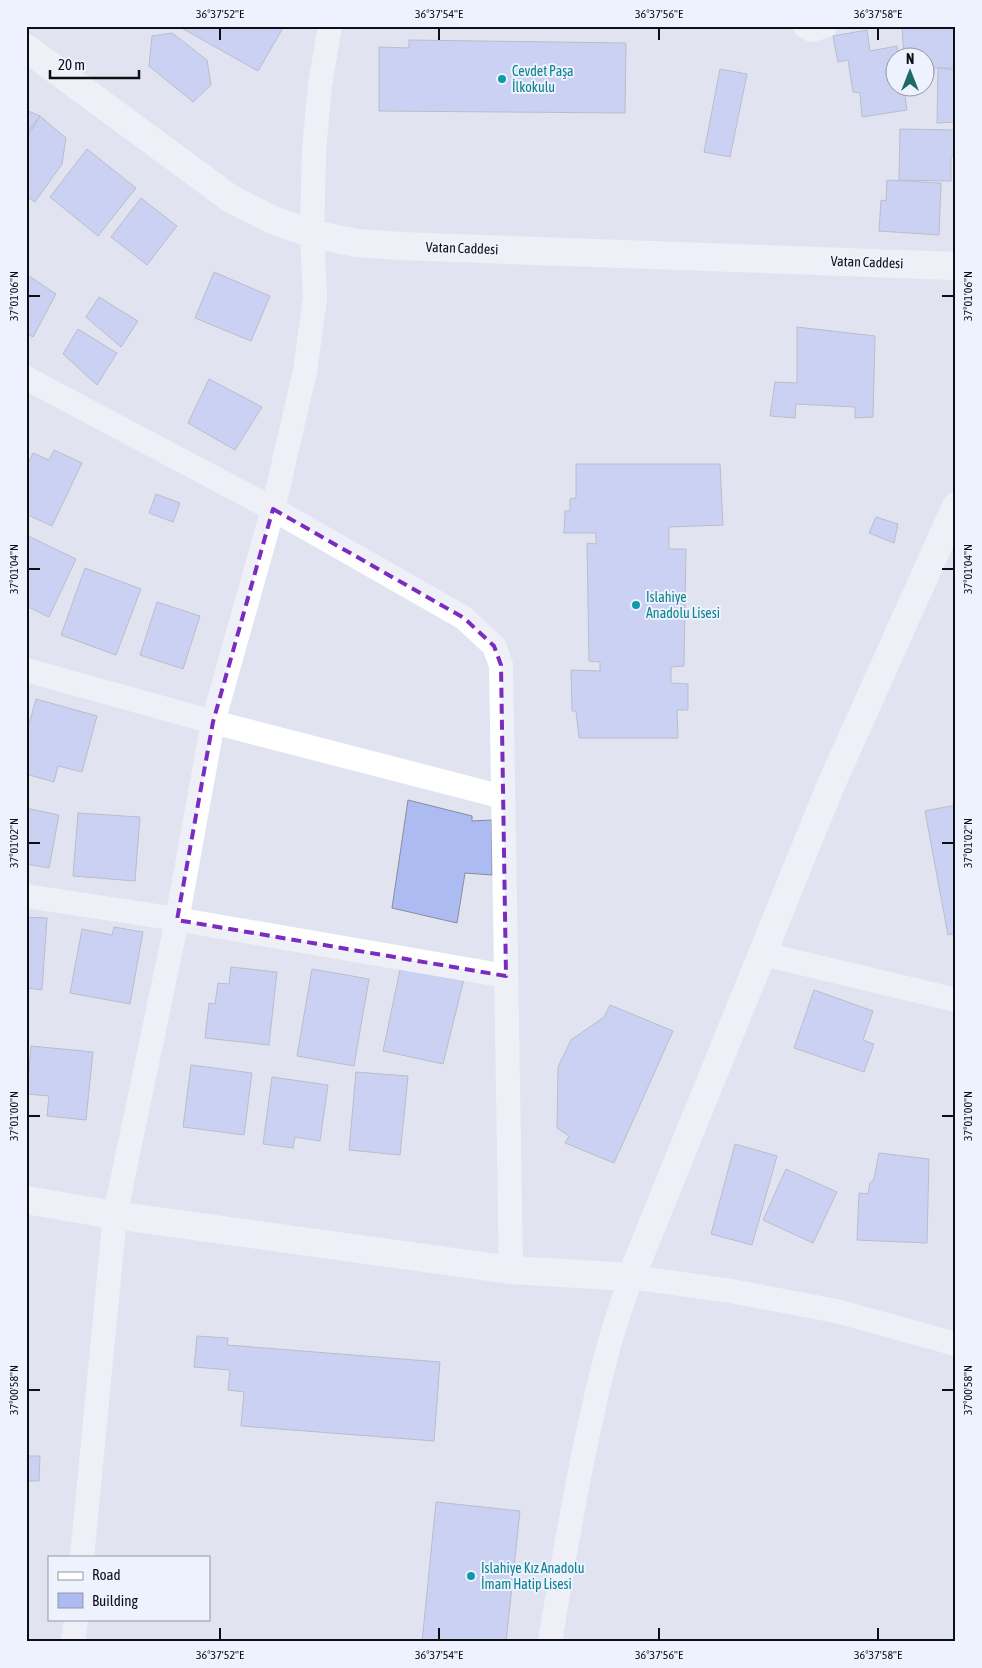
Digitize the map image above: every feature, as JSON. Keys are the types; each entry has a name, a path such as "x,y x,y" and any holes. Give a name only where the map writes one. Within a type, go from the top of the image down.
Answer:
{"street":[{"path":"82,1556 116,1215 177,920 212,722 273,509 305,371 315,298 312,234 314,150 320,85 330,26"},
{"path":"805,26 812,30 825,26"},
{"name":"Vatan Caddesi","path":"26,48 231,199 272,220 312,234 357,243 400,246 956,266"},
{"path":"26,378 273,509 464,618 494,646 501,665 510,1270"},
{"path":"550,1642 566,1546 590,1423 607,1351 631,1277 830,787 956,506"},
{"path":"26,670 212,722 503,797"},
{"path":"26,896 506,976"},
{"path":"763,954 956,1000"},
{"path":"26,1200 116,1215 510,1270 631,1277 731,1291 836,1311 956,1344"},
{"path":"73,1642 76,1620"}],"highlighted area":[{"path":"273,509 464,618 494,646 501,665 506,976 177,920 213,722"}],"building":[{"path":"178,26 284,26 258,71"},
{"path":"902,26 956,26 956,68 934,68 934,48 903,48"},
{"path":"867,30 870,51 884,48 884,98 905,98 907,110 862,117 860,93 853,92 848,60 838,62 833,36"},
{"path":"172,33 207,60 211,85 193,102 149,66 152,36"},
{"name":"Cevdet Paşa İlkokulu","path":"409,40 626,43 625,113 379,111 379,47 409,48"},
{"path":"938,68 956,70 956,122 937,123"},
{"path":"720,69 747,74 730,157 704,152"},
{"path":"26,110 40,116 26,135"},
{"path":"40,116 66,138 62,164 35,202 26,196 26,139"},
{"path":"900,129 956,130 956,156 951,156 951,181 899,180"},
{"path":"87,149 136,188 98,236 50,197"},
{"path":"887,180 941,183 939,235 879,231 881,200 886,201"},
{"path":"141,198 177,226 147,265 111,237"},
{"path":"214,272 270,296 251,341 195,318"},
{"path":"26,274 56,294 33,337 26,333"},
{"path":"99,297 138,321 121,347 86,317"},
{"path":"797,327 875,336 873,417 855,418 855,407 796,404 795,418 770,416 775,382 797,383"},
{"path":"78,329 117,353 97,385 63,354"},
{"path":"209,379 262,407 235,450 188,423"},
{"path":"54,450 82,463 52,526 26,514 26,468 33,453 49,460"},
{"name":"Islahiye Anadolu Lisesi","path":"576,464 720,464 723,525 669,527 669,549 686,549 684,666 671,667 671,683 688,684 688,710 677,710 678,738 579,738 576,711 572,711 571,670 600,671 600,662 589,661 587,543 596,544 596,533 564,533 565,511 570,511 570,499 576,498"},
{"path":"156,494 180,503 173,522 149,513"},
{"path":"876,517 898,524 894,543 869,533"},
{"path":"26,535 76,559 49,617 26,606"},
{"path":"85,568 141,589 116,655 61,635"},
{"path":"157,602 200,616 183,669 140,655"},
{"path":"36,699 97,716 82,772 58,766 54,782 26,774 26,735"},
{"path":"408,800 472,816 472,821 492,820 492,875 465,873 457,923 392,908"},
{"path":"956,805 956,933 948,935 925,811"},
{"path":"26,808 59,815 49,868 26,864"},
{"path":"78,813 140,817 135,881 73,876"},
{"path":"26,917 47,918 42,990 26,988"},
{"path":"114,927 143,932 130,1004 70,993 82,929 112,935"},
{"path":"401,965 464,979 443,1064 383,1051"},
{"path":"231,967 277,972 269,1045 205,1038 209,1003 215,1004 218,983 229,984"},
{"path":"312,969 369,979 354,1066 297,1056"},
{"path":"814,990 873,1011 863,1040 874,1044 864,1072 794,1048"},
{"path":"610,1005 673,1031 614,1163 565,1143 569,1136 557,1128 558,1067 571,1040 604,1017"},
{"path":"31,1046 93,1052 86,1120 47,1116 49,1096 27,1094"},
{"path":"191,1065 252,1073 244,1135 183,1127"},
{"path":"356,1072 408,1076 400,1155 349,1150"},
{"path":"272,1077 328,1085 320,1141 295,1137 293,1148 263,1144"},
{"path":"735,1144 777,1156 752,1245 711,1234"},
{"path":"879,1153 929,1159 927,1243 857,1240 859,1193 868,1194 870,1183 874,1179"},
{"path":"786,1169 837,1192 813,1243 763,1220"},
{"path":"197,1336 228,1338 227,1345 440,1362 434,1441 241,1426 244,1392 228,1390 230,1370 194,1367"},
{"path":"26,1456 40,1456 39,1481 26,1481"},
{"name":"Islahiye Kız Anadolu İmam Hatip Lisesi","path":"436,1502 520,1511 506,1642 422,1642"}],"place":[{"name":"Cevdet Paşa İlkokulu","path":"502,79"},
{"name":"Islahiye Anadolu Lisesi","path":"636,605"},
{"name":"Islahiye Kız Anadolu İmam Hatip Lisesi","path":"471,1576"}]}
